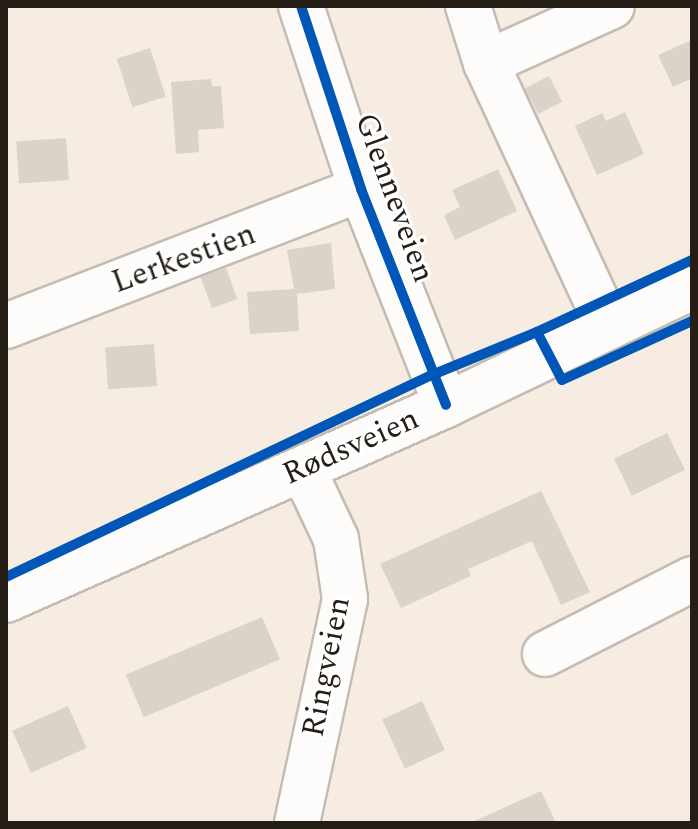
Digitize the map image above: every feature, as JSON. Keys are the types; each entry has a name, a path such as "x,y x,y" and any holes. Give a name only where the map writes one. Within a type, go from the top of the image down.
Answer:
{"main road":[{"name":"Glenneveien","path":"301,6 361,189 446,405"},
{"path":"468,6 486,63 608,326"},
{"path":"486,63 612,6"},
{"name":"Lerkestien","path":"6,326 361,189"},
{"name":"Rødsveien","path":"6,600 446,405 692,287"},
{"name":"Ringveien","path":"297,823 345,599 336,539 303,469"},
{"path":"545,654 692,579"}],"building":[{"path":"692,40 692,78 673,87 658,55"},
{"path":"150,48 166,97 132,107 117,59"},
{"path":"549,76 562,102 538,114 525,88"},
{"path":"211,79 212,86 221,86 224,128 198,130 199,152 176,154 171,82"},
{"path":"625,112 644,154 597,175 575,126 602,113 606,121"},
{"path":"66,138 69,180 19,183 16,141"},
{"path":"498,169 517,211 455,240 444,215 460,207 452,190"},
{"path":"331,243 335,289 297,294 299,331 250,334 247,292 294,289 287,250"},
{"path":"226,268 237,299 212,308 201,277"},
{"path":"154,344 157,386 108,389 105,347"},
{"path":"667,433 685,470 632,496 614,459"},
{"path":"541,491 590,592 561,605 532,541 468,569 471,576 401,608 380,564"},
{"path":"262,617 280,659 144,717 126,675"},
{"path":"422,701 445,750 405,769 382,720"},
{"path":"68,706 87,748 31,773 12,731"},
{"path":"541,791 556,823 470,823"}],"cycle path":[{"path":"301,6 361,189 446,405"},
{"path":"537,332 692,260"},
{"path":"6,577 432,375 537,332 562,380 692,321"}]}
